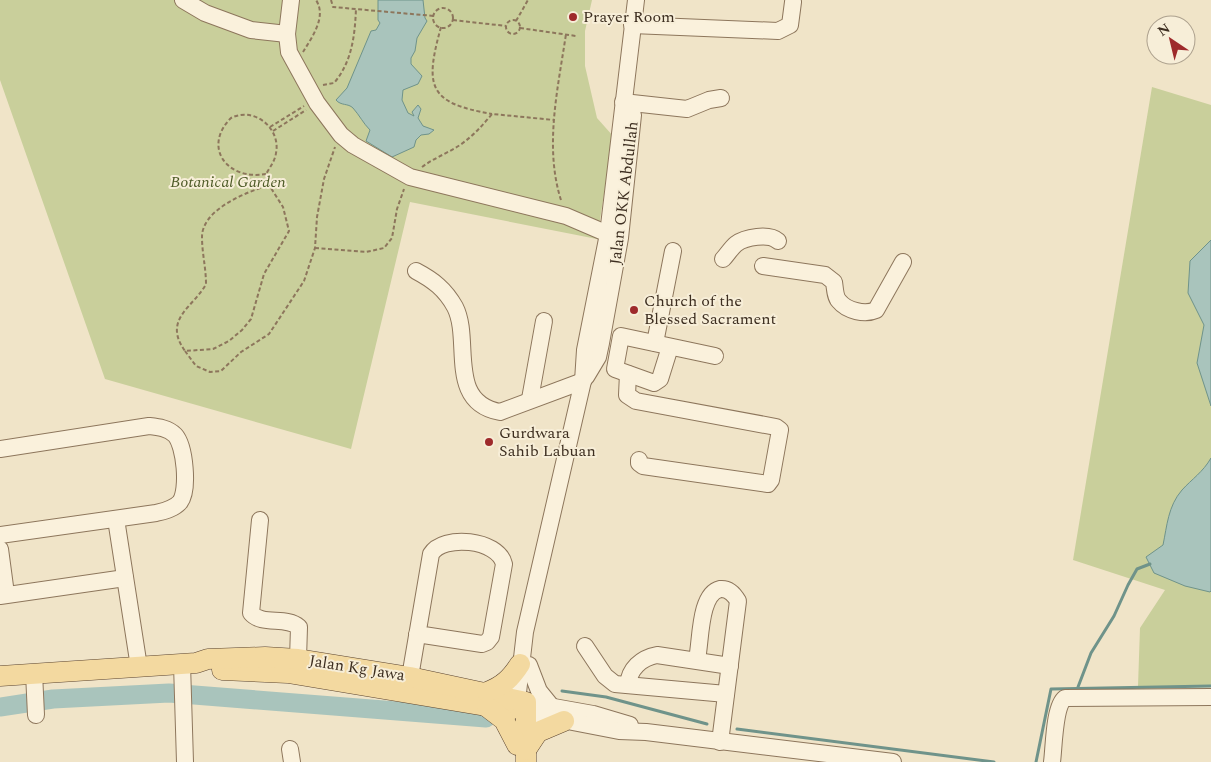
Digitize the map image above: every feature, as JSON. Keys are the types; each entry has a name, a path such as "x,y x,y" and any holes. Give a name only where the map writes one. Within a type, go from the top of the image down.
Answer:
{"main road":[{"name":"Jalan Kg Jawa","path":"0,676 35,681 139,667 189,664 208,659 265,657 298,659 410,677 487,700"},
{"name":"Jalan Kg Jawa","path":"189,664 210,670 288,673 487,700 521,707"},
{"path":"525,664 487,700 504,720 522,755 538,732 558,714"},
{"name":"Jalan OKK Abdullah","path":"521,707 522,755"}],"street":[{"path":"183,0 205,13 251,30 287,34"},
{"path":"291,0 287,34 289,52 312,96 341,134 353,145 410,177 566,216 608,234"},
{"name":"Jalan OKK Abdullah","path":"596,346 608,234 629,103 638,25 636,0"},
{"name":"Jalan OKK Abdullah","path":"638,25 646,0"},
{"path":"638,25 778,31 790,25 793,2"},
{"path":"629,103 687,109 709,100 721,98"},
{"name":"Jalan OKK Abdullah","path":"521,707 525,664 525,632 532,609 583,381 596,346 620,238 629,103"},
{"path":"723,259 742,240 767,236 778,241"},
{"path":"673,251 663,345 660,379 657,382 651,383 615,369 616,355 621,336 663,345 715,356"},
{"path":"763,266 825,275 834,282 838,300 841,303 856,310 869,313 876,310 903,262"},
{"path":"416,271 437,283 455,307 459,319 463,367 471,394 482,404 500,412 530,399 583,381"},
{"path":"530,399 544,321"},
{"path":"596,346 616,355"},
{"path":"628,374 627,395 636,401 776,427 780,430 771,480 768,484 643,466 639,463 639,460"},
{"path":"0,449 149,426 163,428 174,434 181,445 185,495 178,504 170,509 116,519 0,535"},
{"path":"116,519 139,667"},
{"path":"260,520 251,613 259,618 290,623 298,627 298,659"},
{"path":"410,677 417,634 431,554 434,549 440,546 465,542 484,544 500,555 504,564 491,637 488,642 482,644 417,634"},
{"path":"0,549 3,595 125,578"},
{"path":"697,659 705,606 709,596 716,590 724,588 731,591 738,601 720,742"},
{"path":"585,646 605,676 615,684 726,694"},
{"path":"628,685 628,677 637,665 650,656 664,655 697,659 730,666"},
{"path":"185,762 183,685 189,664"},
{"path":"525,664 539,691 558,714"},
{"path":"35,681 36,715"},
{"path":"1052,762 1058,710 1065,698 1211,697"},
{"path":"521,707 558,714 618,731 646,732 826,758 893,762"}],"path":[{"path":"293,61 302,54 319,23 320,7 316,0"},
{"path":"331,0 334,7 434,16"},
{"path":"516,21 528,0"},
{"path":"270,127 312,96 334,83 342,74 350,54 355,28 356,8"},
{"path":"444,8 450,10 453,20 448,27 442,27 436,24 434,16 438,10 444,8"},
{"path":"453,20 506,26"},
{"path":"506,26 510,21 516,21"},
{"path":"516,21 520,28"},
{"path":"506,26 508,32 514,34 520,28"},
{"path":"442,27 434,57 435,90 443,99 464,110 492,114"},
{"path":"520,28 576,36"},
{"path":"566,34 554,120 553,164 556,186 566,216"},
{"path":"273,131 312,96"},
{"path":"185,351 213,349 229,341 250,319 264,274 288,231 283,206 269,185 266,174 277,152 273,131 258,118 242,114 234,116 224,126 219,141 222,157 232,169 246,176 266,174"},
{"path":"269,185 249,191 225,204 208,219 201,235 206,284 186,306 179,319 177,335 185,351 196,366 210,372 221,371 241,352 269,334 304,281 315,248 317,217 324,179 331,155 341,134"}],"green space":[{"name":"Botanical Garden","path":"0,0 592,0 585,31 585,66 597,118 613,136 597,239 410,202 351,449 105,379 0,80"},
{"path":"1152,87 1211,105 1211,686 1138,686 1140,628 1165,590 1073,560"}],"water":[{"path":"378,0 423,0 427,21 417,38 415,51 411,58 411,64 422,76 418,84 403,90 402,100 408,113 414,116 412,112 418,105 421,109 418,118 423,126 434,130 429,134 421,135 416,140 414,147 392,157 366,141 370,130 353,108 336,100 347,88 371,31 376,30 380,23 378,20"},
{"path":"1211,240 1211,406 1197,363 1204,325 1188,293 1190,261"},
{"path":"1211,458 1210,592 1185,586 1154,573 1146,557 1163,545 1169,516 1177,496"}],"waterway":[{"path":"1078,687 1091,653 1114,616 1137,569 1150,564"},
{"path":"1036,762 1051,689 1211,686"},
{"path":"562,691 606,697 707,724"},
{"path":"0,707 53,699 169,693 486,718"},
{"path":"737,729 994,762"}],"place":[{"name":"Prayer Room","path":"573,17"},
{"name":"Church of the Blessed Sacrament","path":"634,310"},
{"name":"Gurdwara Sahib Labuan","path":"489,442"}]}
